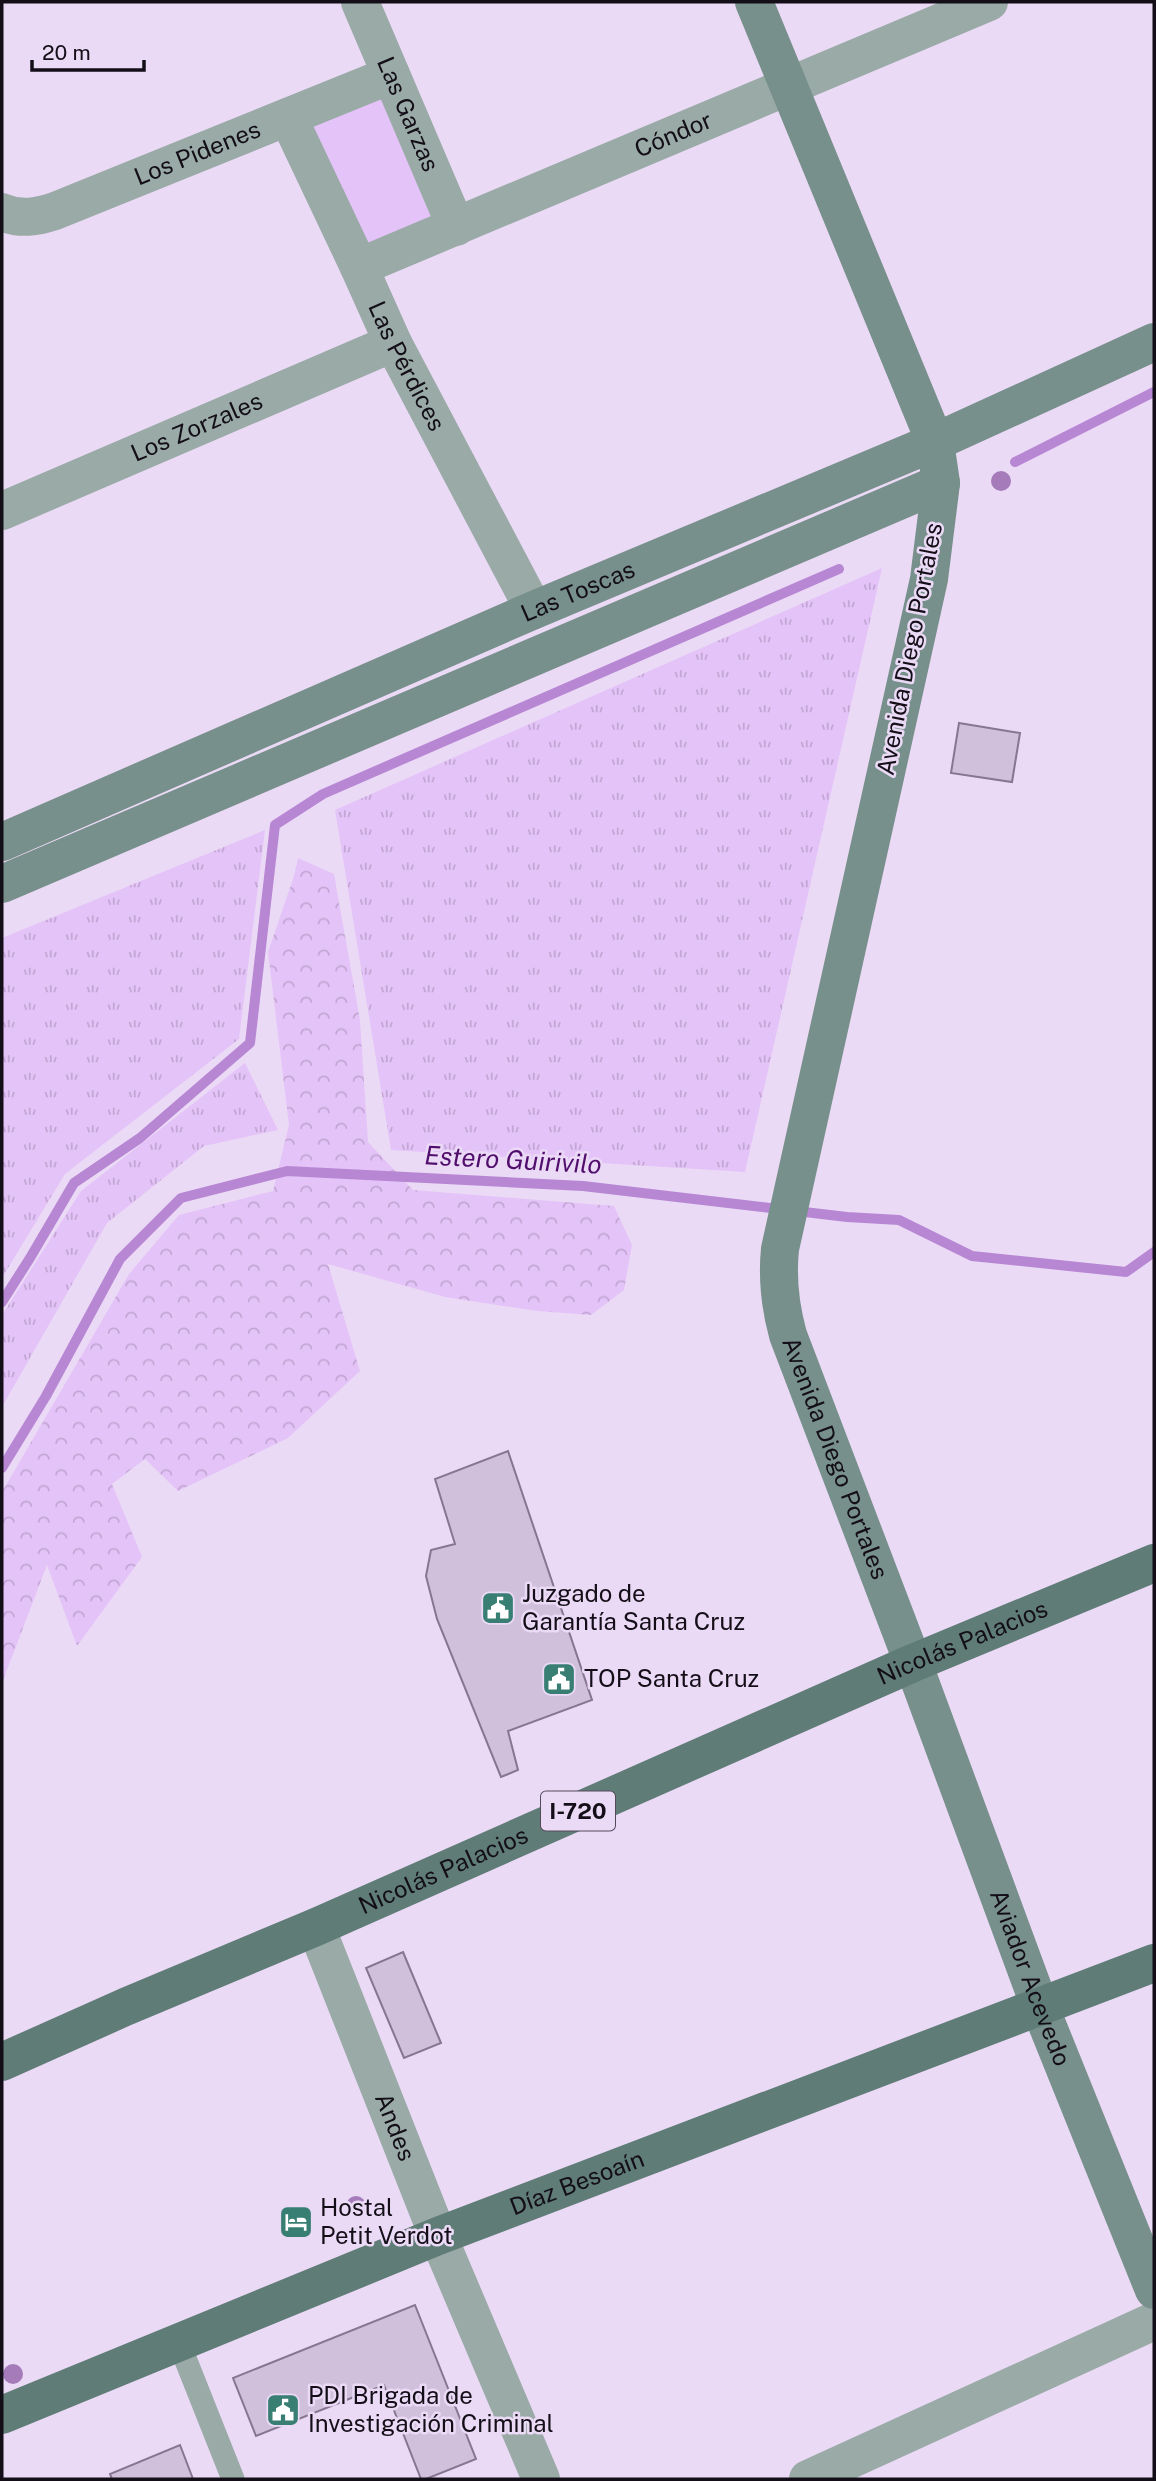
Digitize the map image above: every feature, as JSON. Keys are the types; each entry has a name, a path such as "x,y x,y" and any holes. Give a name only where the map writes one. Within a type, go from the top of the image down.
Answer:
{"main road":[{"name":"Avenida Diego Portales","path":"754,2 935,442 941,483 929,579 780,1249 779,1293 788,1335 913,1663"},
{"name":"Las Toscas","path":"2,842 534,610 935,442 1154,342"},
{"name":"Las Toscas","path":"2,884 941,483"},
{"name":"Nicolás Palacios","path":"2,2062 316,1927 913,1663 1154,1563"},
{"name":"Aviador Acevedo","path":"913,1663 1040,2007 1154,2290"},
{"name":"Díaz Besoaín","path":"2,2415 438,2236 1154,1963"}],"street":[{"name":"Las Garzas","path":"360,2 456,227"},
{"name":"Cóndor","path":"359,267 989,2"},
{"name":"Los Pidenes","path":"2,212 23,218 39,216 391,75"},
{"name":"Las Pérdices","path":"288,117 393,343 534,610"},
{"name":"Los Zorzales","path":"2,511 393,343"},
{"name":"Andes","path":"316,1927 438,2236 541,2479"},
{"path":"808,2479 1154,2321"}],"lane":[{"path":"178,2343 233,2479"}],"green space":[{"path":"380,96 432,219 361,250 308,128"},
{"path":"882,568 745,1172 391,1150 335,810"},
{"path":"265,830 239,1039 65,1174 2,1278 2,938"},
{"path":"298,858 334,874 360,1020 368,1142 413,1190 614,1206 632,1245 624,1290 591,1315 537,1311 445,1297 328,1264 360,1371 288,1438 178,1491 145,1459 112,1484 142,1557 77,1646 47,1565 2,1683 2,1492 129,1274 179,1215 273,1191 289,1125 268,952"},
{"path":"245,1063 278,1130 204,1146 107,1223 2,1407 2,1315 81,1191"}],"building":[{"path":"959,723 1020,733 1012,782 951,773"},
{"name":"Juzgado de Garantía Santa Cruz","path":"508,1451 592,1700 508,1731 518,1770 501,1777 437,1619 426,1576 431,1550 455,1544 435,1479"},
{"path":"403,1952 441,2043 404,2058 366,1968"},
{"name":"PDI Brigada de Investigación Criminal","path":"415,2305 476,2459 421,2479 384,2385 256,2436 233,2378"},
{"path":"180,2445 193,2479 112,2479 110,2474"}],"waterway":[{"path":"1015,462 1154,392"},
{"path":"2,1302 74,1183 140,1138 250,1043 275,825 323,794 839,569"},
{"name":"Estero Guirivilo","path":"2,1468 46,1396 120,1259 181,1198 287,1171 583,1186 847,1217 899,1220 972,1256 1126,1272 1154,1252"}],"place":[{"name":"Juzgado de Garantía Santa Cruz","path":"498,1608"},
{"name":"TOP Santa Cruz","path":"559,1679"},
{"name":"Hostal Petit Verdot","path":"296,2222"},
{"name":"PDI Brigada de Investigación Criminal","path":"283,2410"}]}
